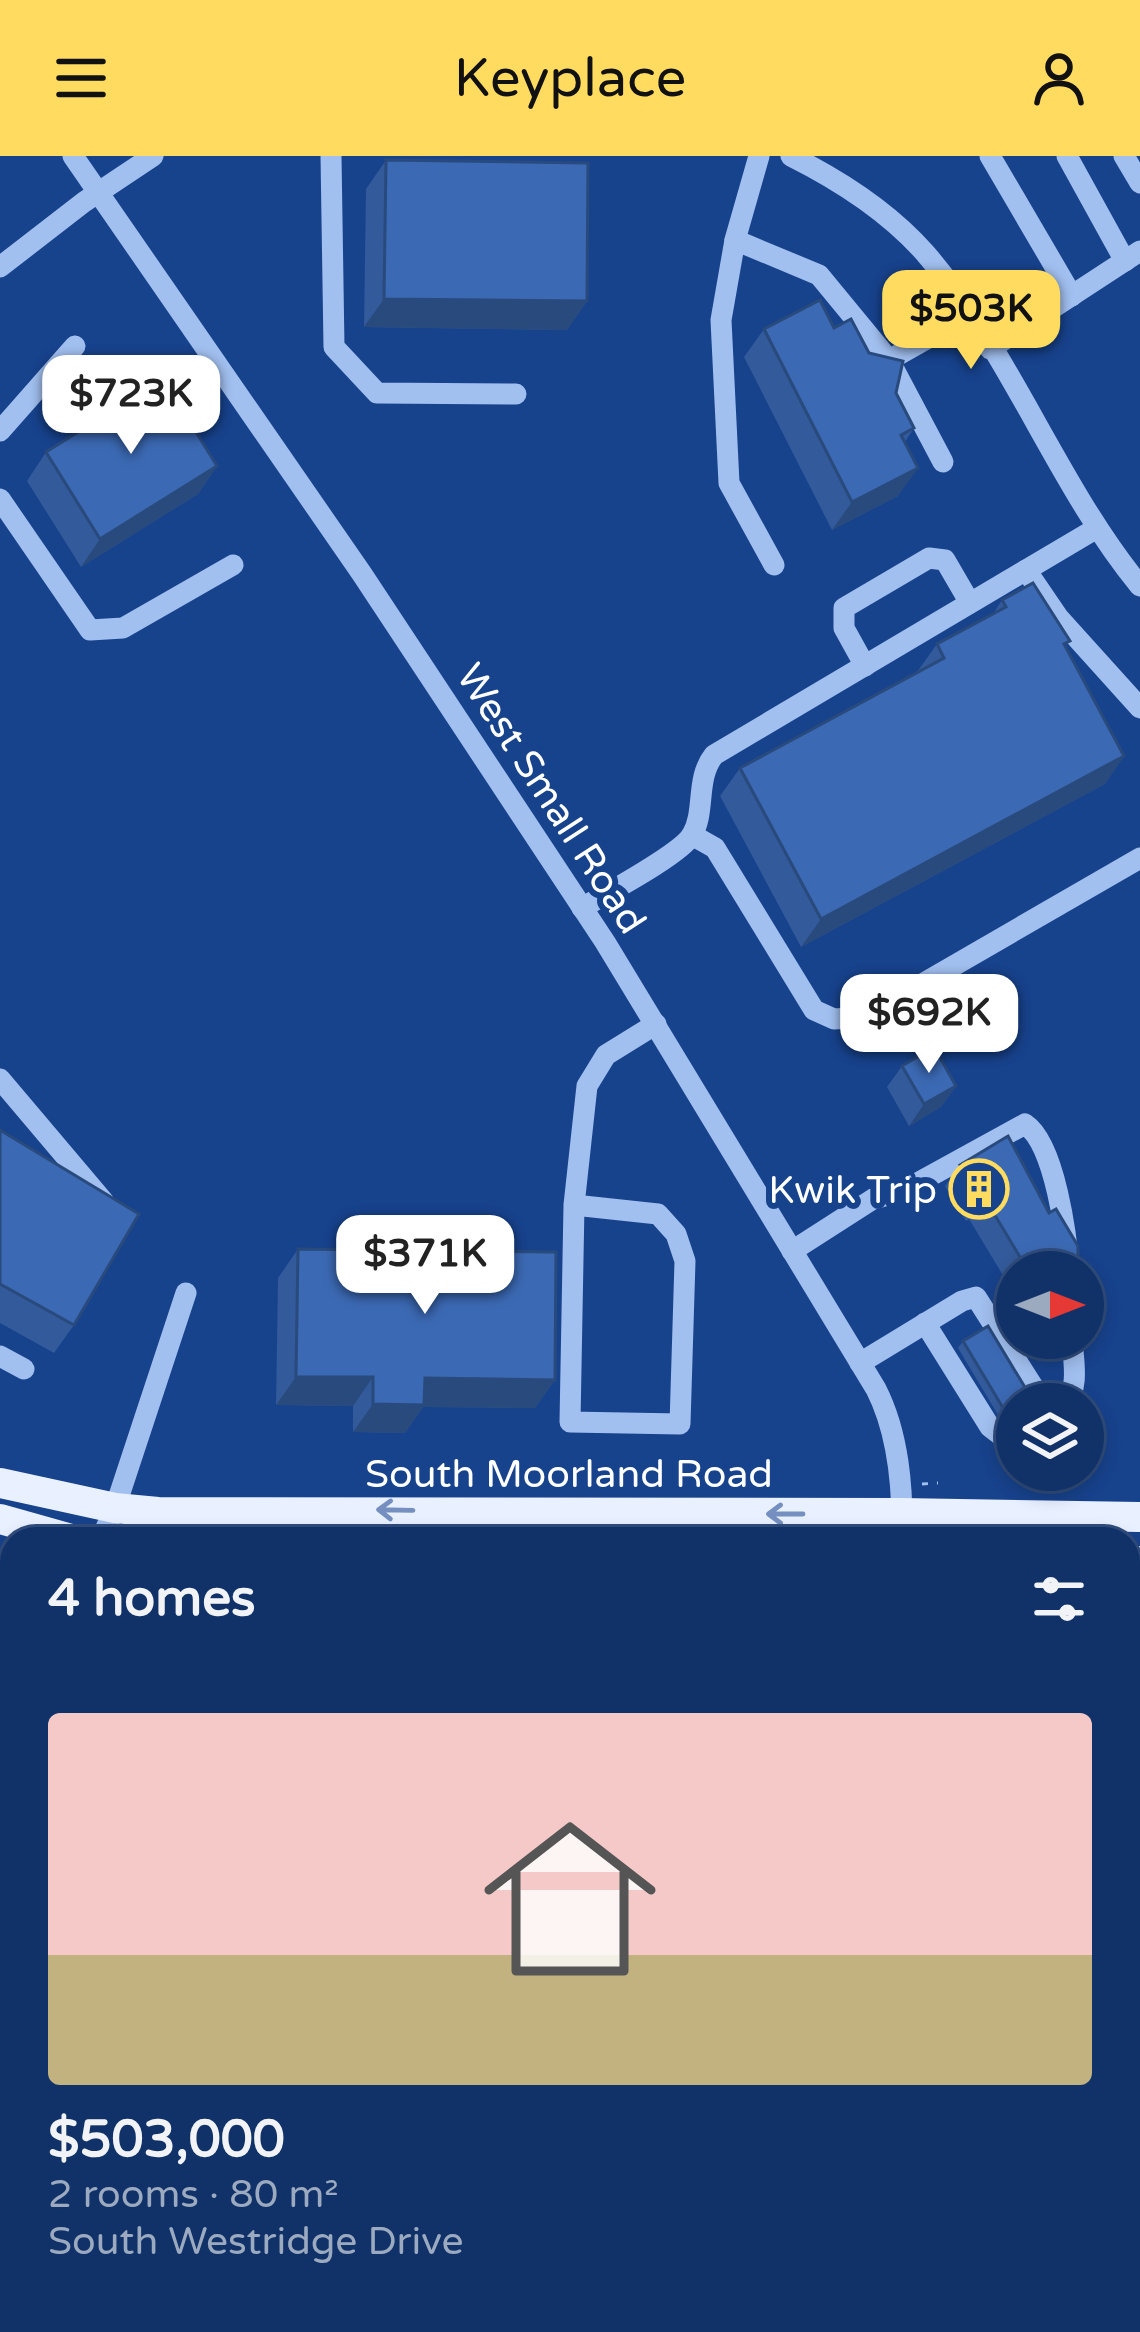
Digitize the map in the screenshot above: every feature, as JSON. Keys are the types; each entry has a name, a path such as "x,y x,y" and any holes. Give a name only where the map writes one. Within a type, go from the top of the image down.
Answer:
{"main road":[{"name":"South Moorland Road","path":"0,1483 115,1508 158,1512 902,1526 1140,1517"}],"street":[{"name":"West Small Road","path":"73,156 362,574 656,1024 882,1400 902,1526"},
{"path":"0,267 153,156"},
{"path":"332,156 334,347 377,393 516,394"},
{"path":"758,156 735,240 721,320 729,483 773,565"},
{"path":"791,156 823,163 910,238 969,315 1097,528 1140,586"},
{"path":"990,156 1072,296"},
{"path":"990,350 1132,256 1067,156"},
{"path":"1124,156 1140,183"},
{"path":"735,240 819,275 889,360 943,462"},
{"path":"889,360 969,315"},
{"path":"0,431 75,346"},
{"path":"0,499 90,630 123,628 233,565"},
{"path":"583,908 672,853 692,835 704,767 714,755 1097,528"},
{"path":"865,666 844,628 844,608 928,558 946,560 970,603"},
{"path":"1026,570 1058,617 1140,709"},
{"path":"692,835 715,848 814,1010 834,1019 865,1017 1140,858"},
{"path":"574,1205 658,1214 676,1234 686,1261 680,1424 570,1422 574,1205 587,1085 606,1055 656,1024"},
{"path":"0,1079 113,1213"},
{"path":"792,1251 873,1199 903,1191 1025,1124 1036,1131 1047,1155 1068,1251"},
{"path":"106,1527 186,1293"},
{"path":"860,1363 976,1297 1030,1383"},
{"path":"926,1323 996,1432"},
{"path":"0,1356 24,1369"}],"building":[{"path":"386,160 588,163 587,301 384,299"},
{"path":"820,300 834,328 851,319 869,353 903,361 896,393 914,428 901,435 918,468 852,502 764,329"},
{"path":"161,376 217,466 100,539 46,452 94,422 88,412 102,404 106,410"},
{"path":"1033,583 1070,641 1064,644 1124,756 821,919 740,768 944,658 937,644 1006,607 1002,600"},
{"path":"934,1047 956,1086 924,1104 902,1066"},
{"path":"0,1130 139,1214 74,1325 0,1284"},
{"path":"1008,1136 1049,1213 1056,1209 1078,1251 1016,1251 960,1165"},
{"path":"298,1249 556,1252 555,1380 425,1378 424,1405 373,1404 373,1377 296,1377"},
{"path":"988,1326 996,1339 996,1359 1008,1359 1022,1383 996,1383 996,1396 963,1341"}],"place":[{"name":"Kwik Trip","path":"979,1189"}]}
